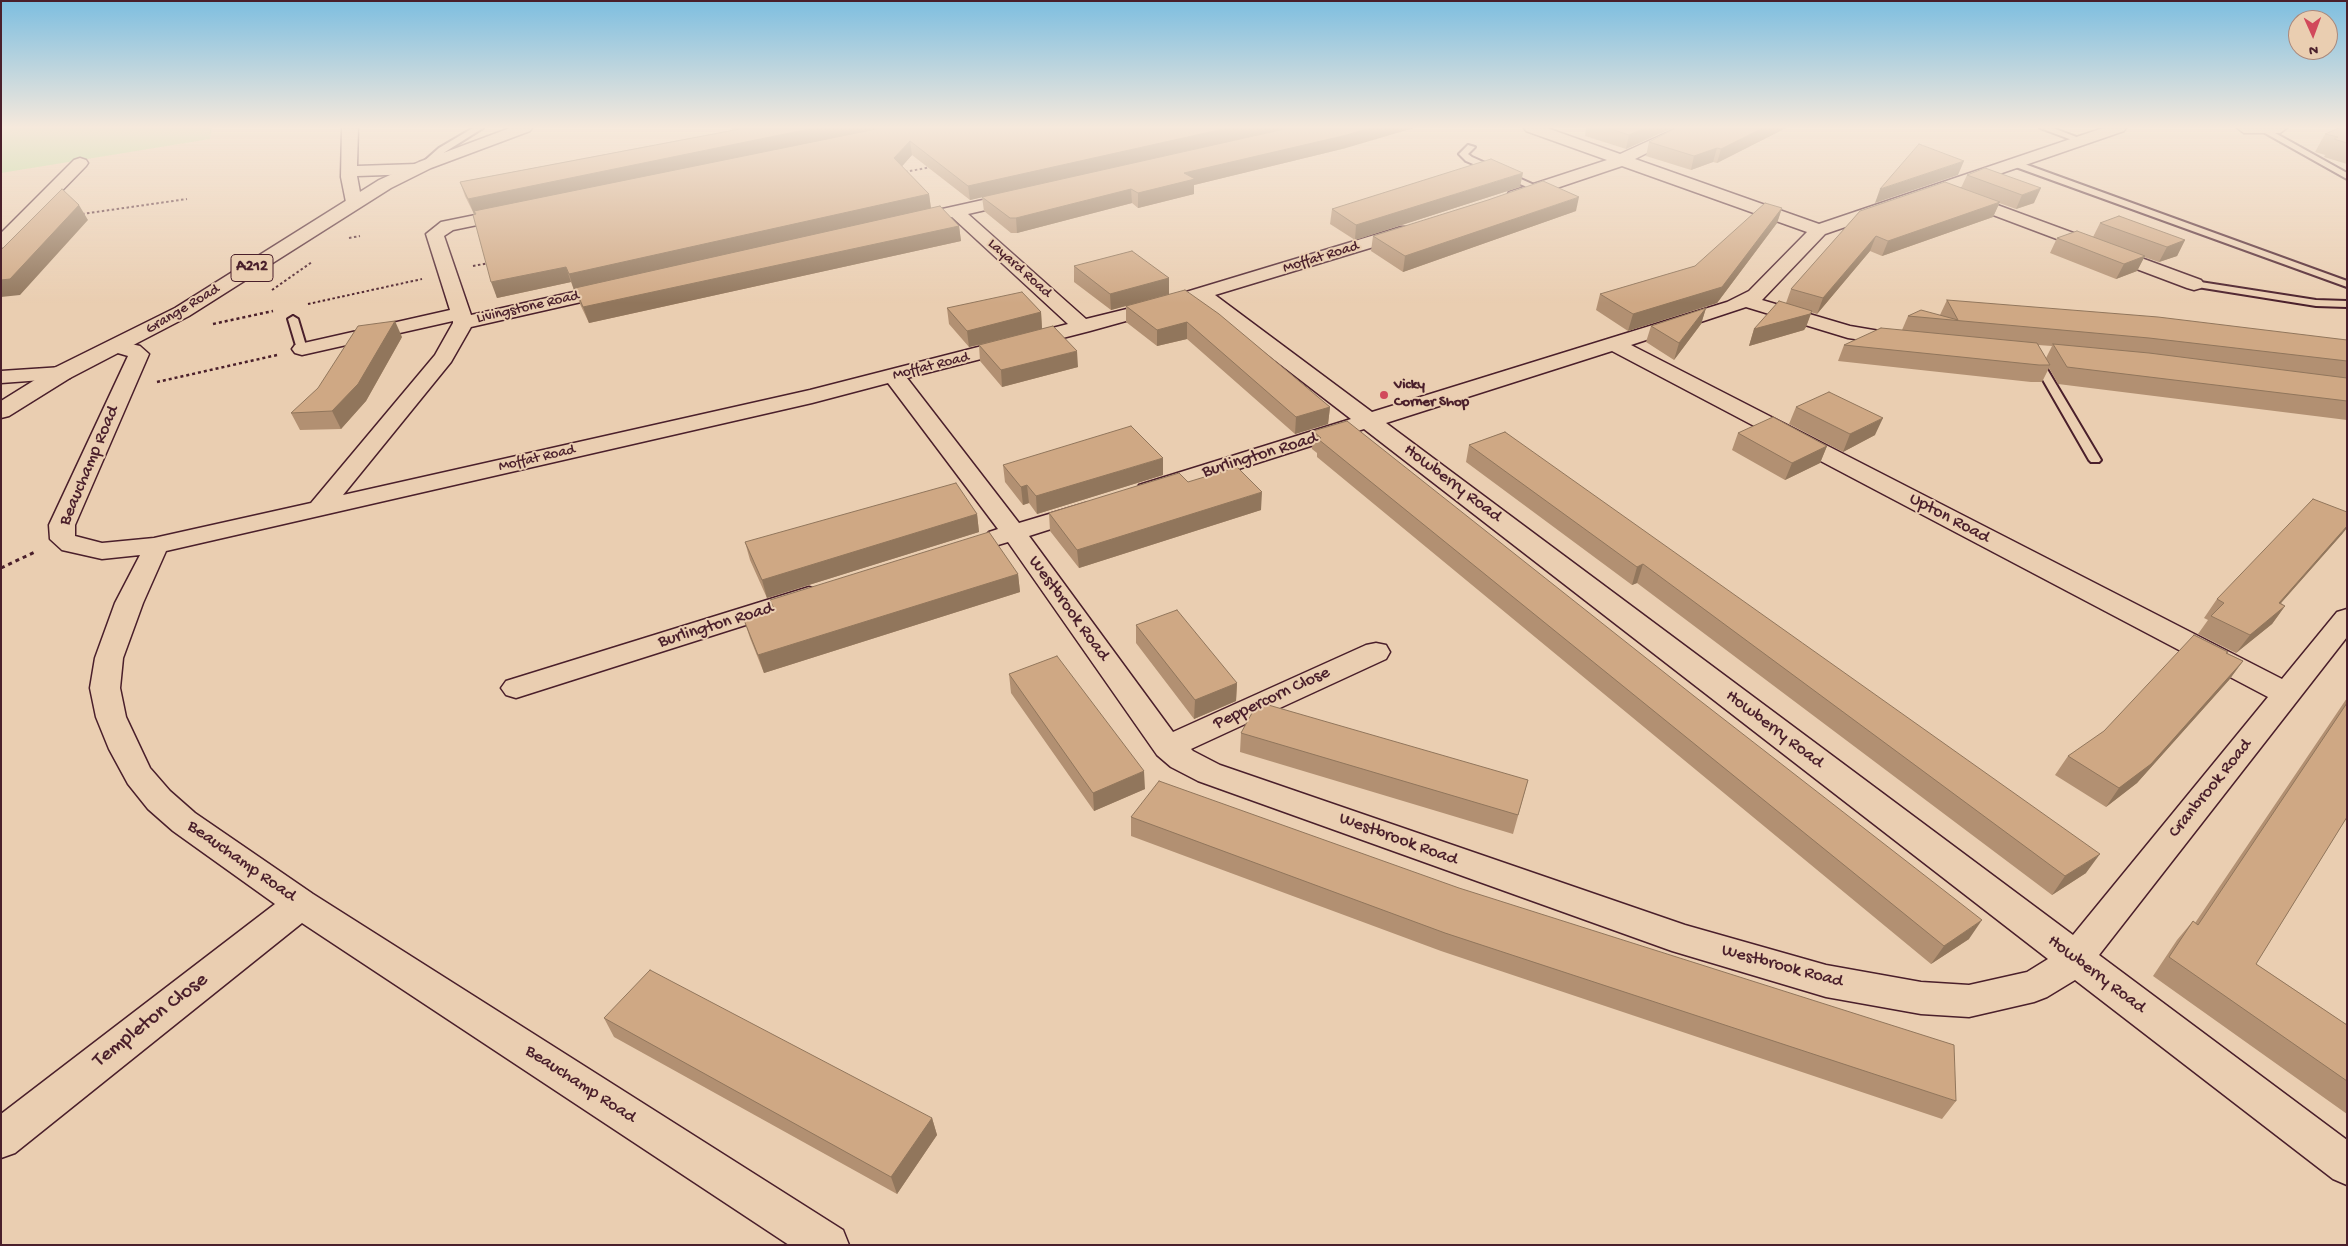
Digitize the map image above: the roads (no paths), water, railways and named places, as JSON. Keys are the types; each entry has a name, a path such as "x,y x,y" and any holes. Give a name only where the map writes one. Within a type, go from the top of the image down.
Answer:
{"street":[{"path":"1,243 58,186"},
{"path":"350,186 352,203"},
{"name":"Grange Road","path":"1,411 62,373 118,347 182,312 352,203 384,186"},
{"path":"1495,203 1542,186"},
{"path":"1694,186 1818,230"},
{"name":"Burlington Road","path":"976,544 1746,301 1761,290 1818,230 1953,186"},
{"path":"1942,190 2194,284"},
{"path":"898,225 1032,194"},
{"path":"302,349 462,318 435,234 447,226 524,210"},
{"name":"Layard Road","path":"956,212 1083,327"},
{"name":"Moffat Road","path":"154,546 894,376 1201,294 1424,226"},
{"name":"Livingstone Road","path":"319,509 444,358 456,340 462,318 627,286"},
{"name":"Howberry Road","path":"1201,294 2347,1165"},
{"path":"1746,301 1848,332 1920,342"},
{"name":"Upton Road","path":"1612,343 2286,694"},
{"name":"Beauchamp Road","path":"118,347 133,350 139,354 62,524 63,539 84,549 102,551 154,546 153,556 129,603 109,658 105,688 111,717 139,776 159,800 184,822 301,904 828,1245"},
{"path":"1,377 62,373"},
{"name":"Westbrook Road","path":"894,376 1013,532 1168,747 1195,767 1568,900 1748,960 1826,981 1921,998 1969,1000 2034,986 2057,974 2074,959"},
{"name":"Burlington Road","path":"516,688 835,588"},
{"name":"Cranbrook Road","path":"2074,959 2347,618"},
{"name":"Peppercorn Close","path":"1168,747 1376,652"},
{"name":"Templeton Close","path":"1,1139 301,904"}],"lane":[{"path":"1533,186 1537,188"},
{"path":"2077,186 2347,284"},
{"path":"2194,284 2316,303 2347,304"},
{"path":"293,319 302,349"},
{"path":"2036,352 2095,460"}],"place":[{"name":"Vicky Corner Shop","path":"1384,395"}]}
